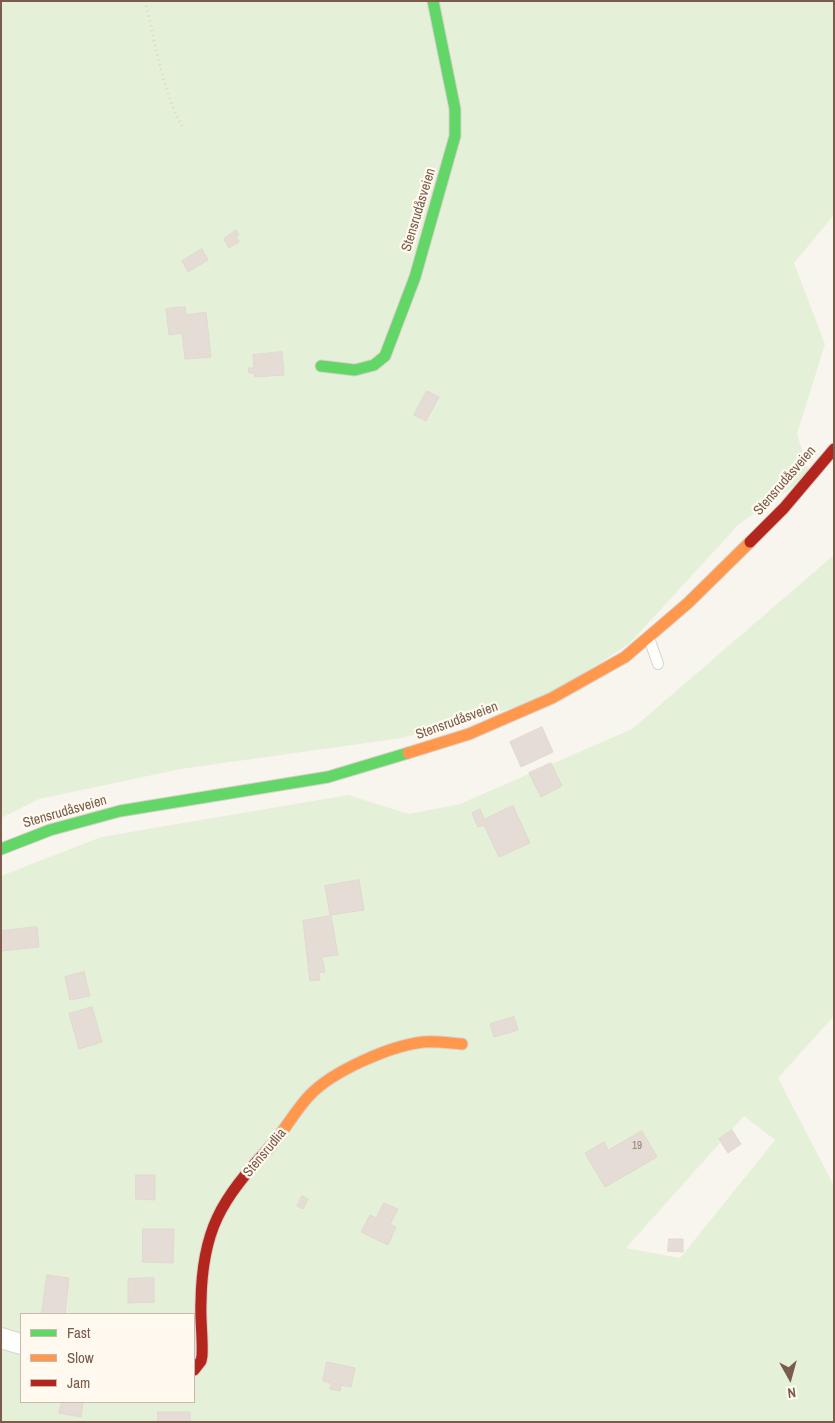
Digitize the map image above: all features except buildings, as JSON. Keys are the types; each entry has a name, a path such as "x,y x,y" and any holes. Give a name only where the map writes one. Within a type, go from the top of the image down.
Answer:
{"street":[{"name":"Stensrudåsveien","path":"321,366 355,370 374,365 385,356 415,277 454,136 455,109 433,1"},
{"name":"Stensrudåsveien","path":"1,849 18,841 86,819 152,805 301,782 431,747 505,720 552,698 625,657 688,603 784,508 834,448"},
{"name":"Stensrudlia","path":"195,1369 201,1361 204,1263 213,1224 218,1212 235,1188 280,1135 308,1097 318,1087 332,1078 395,1050 417,1043 462,1044"},
{"path":"1,1338 20,1344"}],"lane":[{"path":"648,637 658,664"}],"path":[{"path":"145,1 173,110 182,126"}],"green space":[{"path":"1,1 834,1 834,215 794,263 825,344 797,434 810,475 739,524 629,644 542,700 402,738 181,769 39,799 1,818"},
{"path":"834,555 834,1016 778,1078 834,1186 834,1422 1,1422 1,876 101,837 348,795 409,814 460,804 632,729","holes":["744,1116 775,1140 680,1258 626,1248"]}],"traffic: fast":[{"path":"321,366 355,370 374,365 385,356 415,277 455,136 455,109 433,1"},
{"path":"1,849 50,830 120,811 328,777 408,753"}],"traffic: slow":[{"path":"408,753 469,734 552,698 625,657 688,603 750,542"},
{"path":"269,1148 309,1096 346,1069 378,1054 410,1044 423,1042 462,1044"}],"traffic: jam":[{"path":"750,542 784,508 834,449"},
{"path":"195,1369 201,1361 202,1356 202,1277 210,1235 217,1218 238,1184 269,1148"}]}
